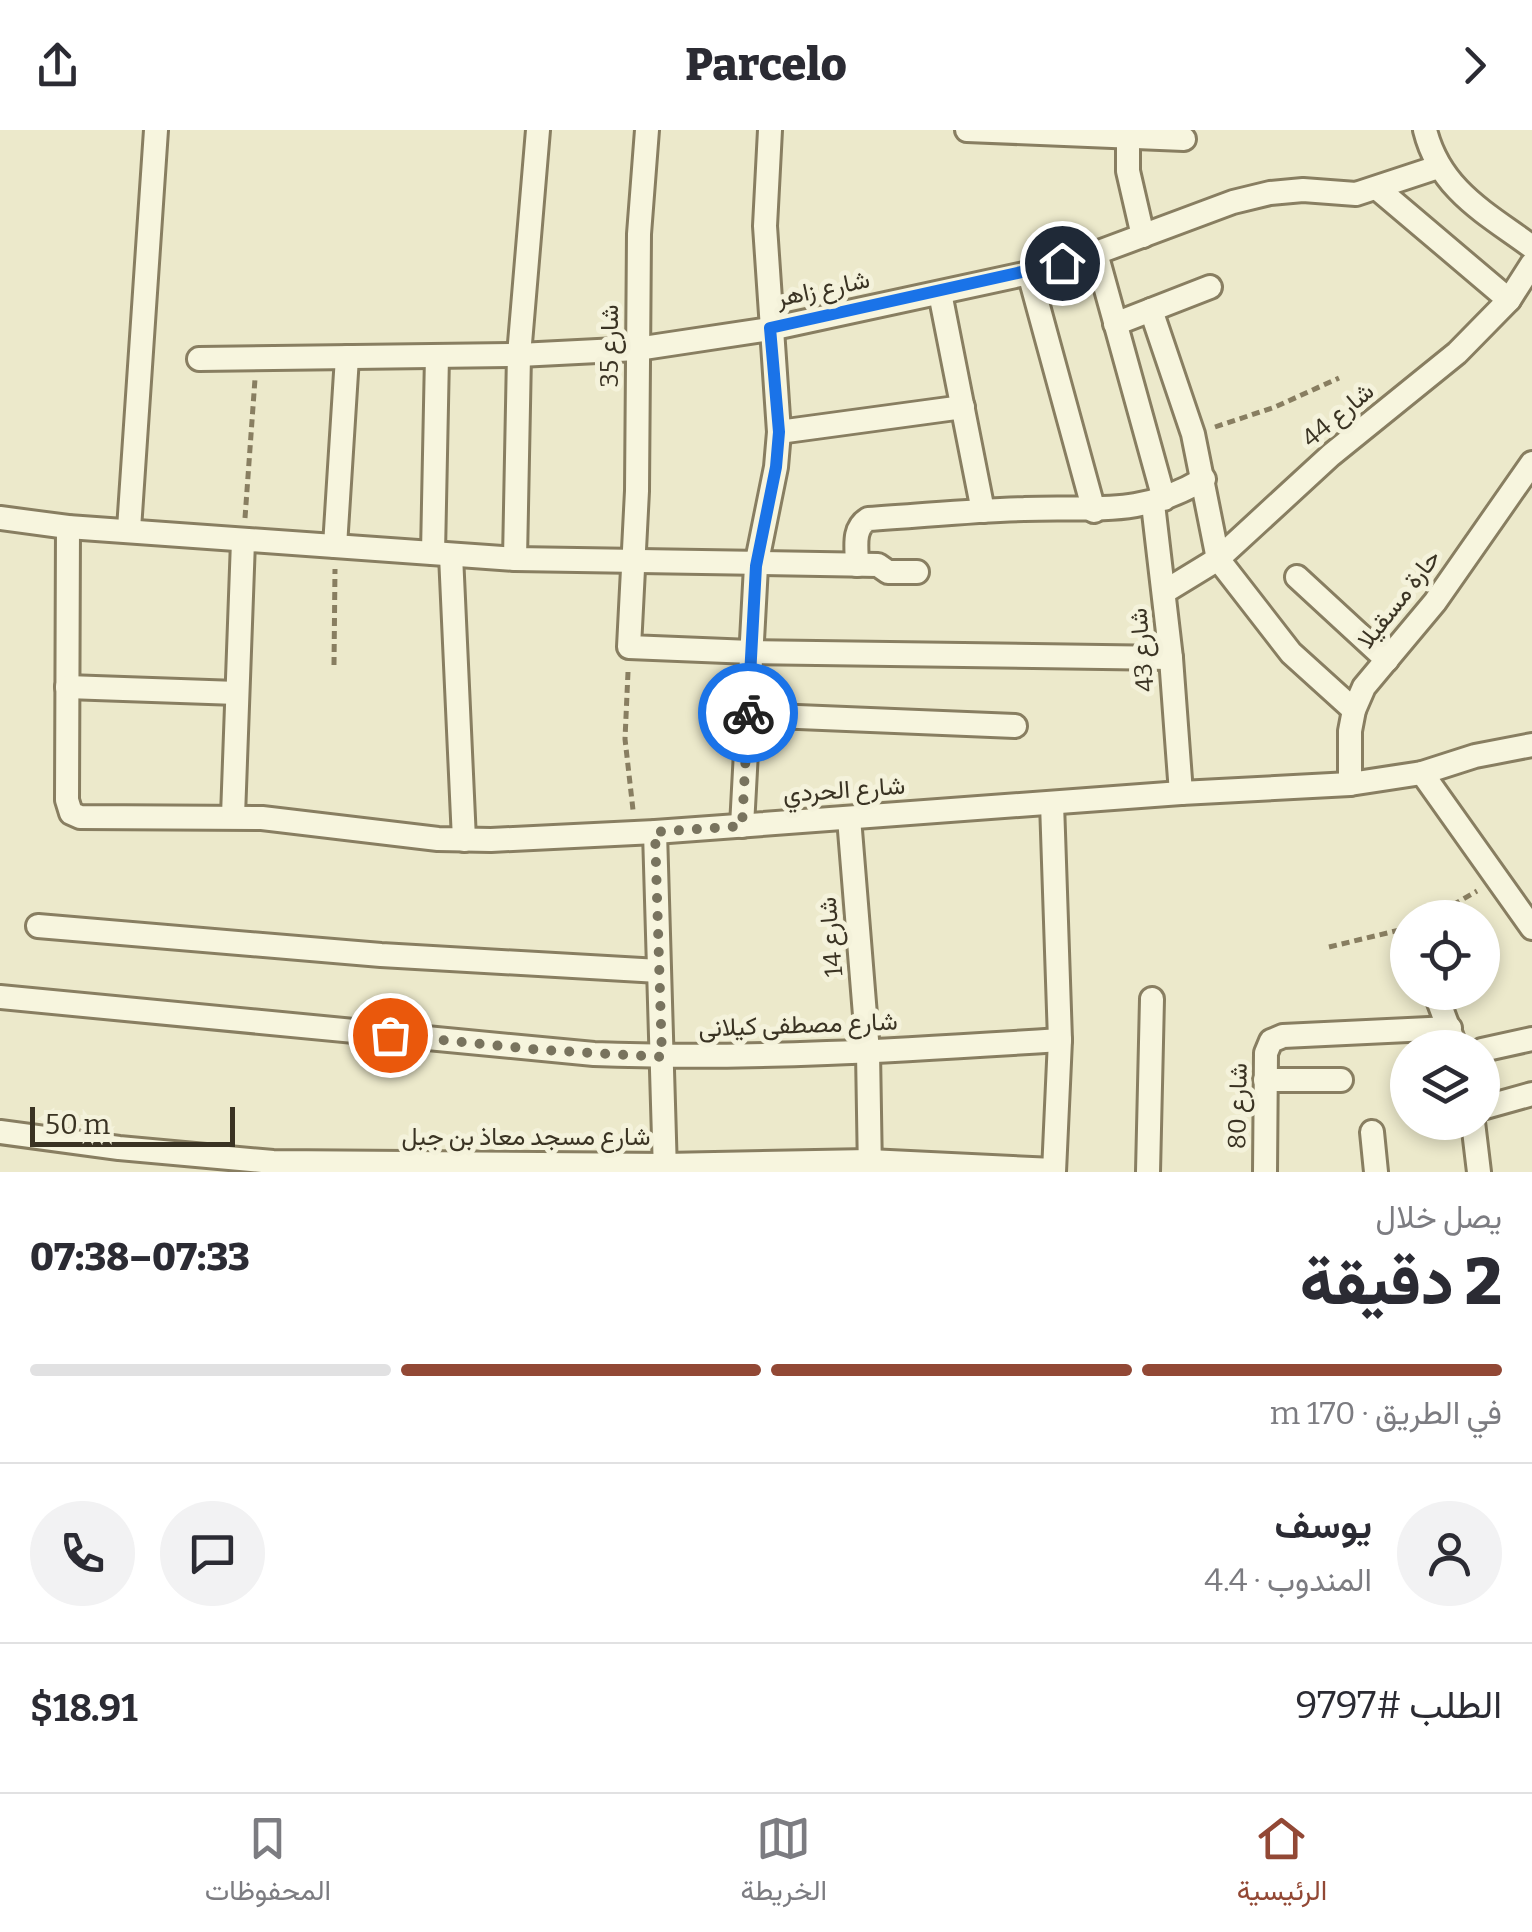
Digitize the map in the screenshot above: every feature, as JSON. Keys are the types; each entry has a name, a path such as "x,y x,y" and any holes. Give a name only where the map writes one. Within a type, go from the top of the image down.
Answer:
{"street":[{"path":"129,530 156,130"},
{"path":"515,559 520,355 538,130"},
{"name":"شارع 35","path":"629,648 638,492 639,234 648,130"},
{"path":"742,826 756,566 779,432 765,226 770,130"},
{"path":"968,130 1128,133 1184,139"},
{"path":"1426,130 1438,167 1462,196 1532,247"},
{"path":"1128,133 1133,204 1143,236"},
{"name":"شارع زاهر","path":"199,359 520,355 637,349 770,328 940,293 1096,253 1233,202 1302,190 1356,194 1438,167"},
{"path":"1378,189 1509,300"},
{"name":"شارع 43","path":"1096,253 1159,501 1182,793"},
{"name":"شارع 44","path":"1164,592 1218,559 1331,455 1456,354 1509,300 1532,264"},
{"path":"1028,273 1094,511"},
{"path":"1116,324 1210,287"},
{"path":"940,293 983,511"},
{"path":"1151,310 1194,434 1218,559 1290,653 1354,710"},
{"path":"437,356 442,554 464,840"},
{"path":"336,546 347,358"},
{"path":"779,432 962,407"},
{"name":"حارة مسقيلا","path":"1350,784 1354,710 1364,687 1435,602 1528,476"},
{"path":"858,565 857,532 860,524 868,520 1039,508 1094,511 1159,501 1204,479"},
{"path":"0,518 243,541 515,559 756,566 878,565 888,572 917,572"},
{"path":"68,527 67,687 237,693"},
{"path":"233,816 243,541"},
{"path":"1297,577 1387,660"},
{"path":"629,648 1171,658"},
{"name":"شارع الحردي","path":"67,687 67,800 71,812 80,817 233,816 464,840 742,826 1350,784 1422,773 1475,756 1532,746"},
{"path":"748,715 1015,726"},
{"path":"1422,773 1532,928"},
{"path":"1052,803 1060,1040 1054,1171"},
{"name":"شارع 14","path":"849,818 868,1052 870,1167"},
{"path":"645,832 659,971 665,1168"},
{"path":"38,926 381,955 659,971"},
{"name":"شارع مصطفى كيلانى","path":"0,997 542,1050 662,1057 868,1052 1060,1040"},
{"path":"1148,1172 1152,998"},
{"name":"شارع 80","path":"1265,1172 1267,1046 1276,1037 1390,1038"},
{"path":"1500,1046 1532,1039"},
{"path":"1265,1080 1341,1080"},
{"path":"1500,1103 1532,1094"},
{"name":"شارع مسجد معاذ بن جبل","path":"0,1132 196,1157 273,1162 1054,1171"},
{"path":"1372,1132 1376,1172"},
{"path":"1475,1140 1478,1172"}],"path":[{"path":"243,541 257,359"},
{"path":"1194,434 1275,407 1339,378"},
{"path":"334,665 336,546"},
{"path":"629,648 625,739 645,832"},
{"path":"1461,900 1497,879"},
{"path":"1328,947 1390,932"}],"way so far":[{"path":"390,1035 662,1057 655,832 742,826 748,713"}],"route":[{"path":"748,713 756,566 779,432 770,328 1062,263"}]}
